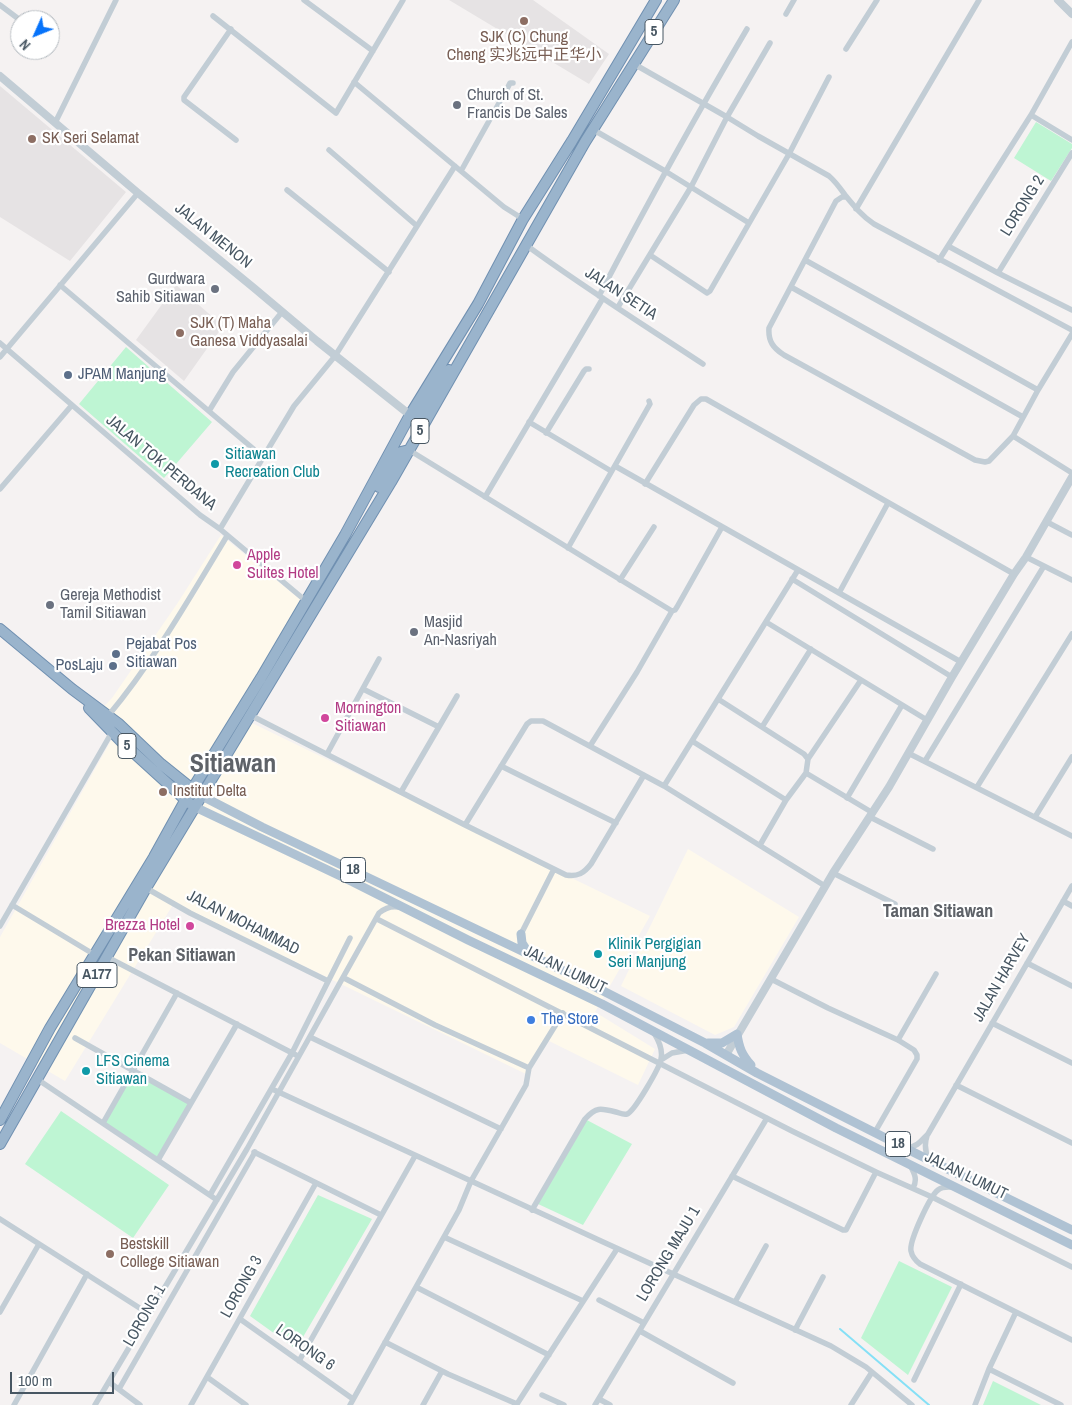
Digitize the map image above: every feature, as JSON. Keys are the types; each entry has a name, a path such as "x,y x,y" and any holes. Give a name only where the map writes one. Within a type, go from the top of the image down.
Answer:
{"highway":[{"name":"5","path":"185,801 261,678 345,535 410,415 478,304 523,220 656,0"},
{"path":"635,34 644,35 648,32 668,0"},
{"name":"5","path":"195,807 333,580 592,129 674,0"},
{"path":"581,126 595,116 623,68 634,64"},
{"path":"523,220 529,221 535,217 558,178 585,142"},
{"path":"478,304 492,289 515,248 526,245"},
{"path":"410,415 416,416 421,412 447,372 462,358"},
{"path":"345,535 380,486 397,455 409,450"},
{"name":"JALAN LUMUT","path":"0,629 72,689 108,716 192,790 202,796"},
{"name":"JALAN LUMUT","path":"72,689 112,732 185,801 195,807"},
{"name":"A177","path":"1,1117 50,1028 154,857 185,801"},
{"name":"A177","path":"0,1144 146,888 195,807"}],"main road":[{"name":"JALAN LUMUT","path":"202,796 222,808 607,992 726,1054 757,1073 1072,1230"},
{"name":"JALAN LUMUT","path":"195,807 353,882 621,1014 740,1078 1072,1245"},
{"path":"503,942 512,941 521,934"},
{"path":"521,934 522,943 529,954"},
{"path":"568,973 580,983 582,988 580,995"},
{"path":"607,992 605,1000 607,1004 621,1014"},
{"path":"705,1043 722,1043 737,1034 739,1050 742,1056 757,1073"},
{"path":"699,1056 712,1058 721,1057 726,1054 729,1067 740,1078"}],"street":[{"path":"55,123 116,0"},
{"path":"304,0 373,51"},
{"path":"213,16 336,113 404,0"},
{"path":"786,14 794,0"},
{"path":"846,49 877,0"},
{"path":"856,209 979,0"},
{"path":"1058,0 1072,14"},
{"path":"231,29 184,97 184,100 236,140"},
{"path":"485,497 601,297 665,171 747,29"},
{"path":"939,260 1031,115 1072,42"},
{"path":"618,307 691,187 727,117 770,43"},
{"path":"634,64 830,176 838,183 856,209 874,224 1072,332 1012,436 989,461 975,460 776,350 768,336 769,328 836,201 846,197"},
{"name":"JALAN MENON","path":"0,76 335,356 410,415"},
{"path":"650,255 709,292 789,154 829,77"},
{"path":"354,82 504,207 523,220"},
{"path":"220,530 294,406 335,356 417,226 458,168 510,84 513,83"},
{"path":"1031,115 1072,140"},
{"path":"592,129 749,223"},
{"path":"329,150 417,226"},
{"name":"LORONG 2","path":"998,273 1072,153"},
{"path":"287,190 389,272"},
{"path":"0,357 138,193"},
{"name":"JALAN SETIA","path":"526,245 703,364"},
{"path":"948,246 1072,310"},
{"path":"805,260 1038,390"},
{"path":"60,285 263,457"},
{"path":"791,287 1023,417"},
{"path":"209,411 233,372 282,312"},
{"name":"JALAN TOK PERDANA","path":"0,343 192,509 306,601"},
{"path":"546,433 584,371 589,369"},
{"path":"645,484 694,405 701,399 706,399 1014,574"},
{"path":"568,548 650,404 648,401"},
{"path":"0,489 72,406"},
{"path":"529,422 613,469 645,484 961,662"},
{"path":"1012,436 1072,473"},
{"path":"409,450 672,610"},
{"path":"726,1054 825,886 872,815 1072,477"},
{"path":"838,593 888,503"},
{"path":"1046,522 1072,535"},
{"path":"620,580 654,527"},
{"path":"590,746 637,672 672,610 675,610 677,607 722,527"},
{"path":"108,716 127,694 149,662 227,536"},
{"path":"1026,557 1072,580"},
{"path":"925,761 1044,566"},
{"path":"664,786 798,570"},
{"path":"792,579 952,677"},
{"path":"766,622 927,720"},
{"path":"977,787 1069,645 1072,634"},
{"path":"762,727 811,650"},
{"path":"327,754 379,659"},
{"path":"760,845 786,800 806,773 808,759 862,680"},
{"path":"363,688 439,727"},
{"path":"401,792 457,696"},
{"path":"718,699 804,754 808,759"},
{"path":"847,798 902,705"},
{"path":"250,715 465,825 566,875 572,876 582,874 591,864 644,775"},
{"path":"465,825 527,724 531,721 543,721 664,786 825,886"},
{"path":"0,926 112,732"},
{"path":"692,741 786,800"},
{"path":"908,753 1072,836"},
{"path":"1035,817 1072,757"},
{"path":"501,766 616,822"},
{"path":"806,773 872,815 933,849"},
{"path":"521,934 554,869"},
{"path":"834,873 895,904"},
{"name":"JALAN HARVEY","path":"928,1134 1072,886"},
{"name":"JALAN MOHAMMAD","path":"146,888 190,913 328,981"},
{"path":"1063,901 1072,906"},
{"path":"12,905 95,955"},
{"path":"95,1405 248,1149 379,913 394,906 405,908"},
{"path":"377,918 660,1061 766,1118 932,1197 1072,1267"},
{"path":"210,1195 292,1053 350,938"},
{"path":"107,957 299,1057"},
{"path":"1027,963 1072,986"},
{"path":"898,1040 936,974"},
{"path":"344,978 435,1025 529,1068"},
{"path":"771,979 898,1040 914,1050 917,1059 874,1132"},
{"path":"103,1123 177,993"},
{"path":"352,1402 444,1238 459,1210 471,1181 526,1085 529,1068 563,1013"},
{"path":"992,1023 1072,1063"},
{"path":"158,1160 237,1024"},
{"path":"532,1210 585,1119 592,1111 603,1109 623,1114 629,1113 644,1093 660,1061 661,1046 653,1031"},
{"path":"310,1037 501,1129"},
{"path":"75,1038 191,1103"},
{"path":"660,1061 672,1053 690,1050"},
{"path":"37,1079 217,1200"},
{"path":"956,1085 1072,1143"},
{"path":"272,1089 831,1346 872,1372 912,1405"},
{"name":"LORONG MAJU 1","path":"597,1402 766,1118"},
{"path":"905,1148 915,1146 928,1134"},
{"path":"928,1134 925,1148 929,1160"},
{"path":"248,1149 382,1215"},
{"name":"LORONG 1","path":"119,1389 256,1152"},
{"path":"299,1361 415,1156"},
{"path":"910,1164 916,1180 913,1188"},
{"path":"732,1176 846,1230 876,1172"},
{"name":"LORONG 3","path":"191,1405 316,1183"},
{"path":"954,1186 941,1188 932,1197 918,1225 910,1250 914,1258 920,1264 1072,1340"},
{"path":"0,1219 149,1314"},
{"path":"444,1238 583,1301"},
{"path":"0,1312 40,1244"},
{"path":"735,1302 766,1246"},
{"path":"385,1342 442,1371 517,1404 617,1249"},
{"path":"14,1405 86,1274"},
{"path":"795,1330 823,1277"},
{"path":"914,1380 961,1284"},
{"path":"416,1287 548,1354"},
{"path":"599,1300 644,1323"},
{"path":"975,1405 989,1369 1016,1312"},
{"name":"LORONG 6","path":"240,1319 352,1402"},
{"path":"640,1331 733,1383"},
{"path":"989,1369 1061,1405"},
{"path":"423,1405 442,1371"},
{"path":"851,1405 872,1372"},
{"path":"207,1378 246,1405"},
{"path":"109,1382 140,1405"},
{"path":"542,1395 564,1405"},
{"path":"597,1402 610,1405"}],"shaded area":[{"name":"SJK (C) Chung Cheng 实兆远中正华小","path":"449,0 533,0 609,54 589,84"},
{"name":"SK Seri Selamat","path":"0,86 126,192 70,261 0,217"},
{"name":"SJK (T) Maha Ganesa Viddyasalai","path":"176,285 223,326 184,381 136,340"},
{"path":"221,535 308,606 252,723 650,916 595,1012 655,1049 638,1085 545,1039 526,1074 174,903 65,1081 0,1043 0,937 112,739 92,719 112,698 177,604"},
{"path":"688,849 799,917 734,1027 715,1035 621,986"}],"green space":[{"path":"1036,122 1072,144 1072,148 1051,181 1014,158"},
{"path":"126,347 212,422 164,478 79,404"},
{"path":"133,1071 191,1103 158,1160 103,1123"},
{"path":"61,1111 169,1185 133,1238 25,1164"},
{"path":"585,1119 632,1144 583,1225 536,1203"},
{"path":"318,1195 372,1219 296,1349 250,1316"},
{"path":"899,1261 952,1287 908,1375 861,1338"},
{"path":"993,1381 1041,1405 983,1405"}],"waterway":[{"path":"840,1329 929,1405"}],"place":[{"name":"SJK (C) Chung Cheng 实兆远中正华小","path":"524,21"},
{"name":"Church of St. Francis De Sales","path":"457,105"},
{"name":"SK Seri Selamat","path":"32,139"},
{"name":"Gurdwara Sahib Sitiawan","path":"215,289"},
{"name":"SJK (T) Maha Ganesa Viddyasalai","path":"180,333"},
{"name":"JPAM Manjung","path":"68,375"},
{"name":"Sitiawan Recreation Club","path":"215,464"},
{"name":"Apple Suites Hotel","path":"237,565"},
{"name":"Gereja Methodist Tamil Sitiawan","path":"50,605"},
{"name":"Masjid An-Nasriyah","path":"414,632"},
{"name":"Pejabat Pos Sitiawan","path":"116,654"},
{"name":"PosLaju","path":"113,666"},
{"name":"Mornington Sitiawan","path":"325,718"},
{"name":"Institut Delta","path":"163,792"},
{"name":"Brezza Hotel","path":"190,926"},
{"name":"Klinik Pergigian Seri Manjung","path":"598,954"},
{"name":"The Store","path":"531,1020"},
{"name":"LFS Cinema Sitiawan","path":"86,1071"},
{"name":"Bestskill College Sitiawan","path":"110,1254"}],"district":[{"name":"Sitiawan","path":"233,765"},
{"name":"Taman Sitiawan","path":"938,912"},
{"name":"Pekan Sitiawan","path":"182,956"}]}
